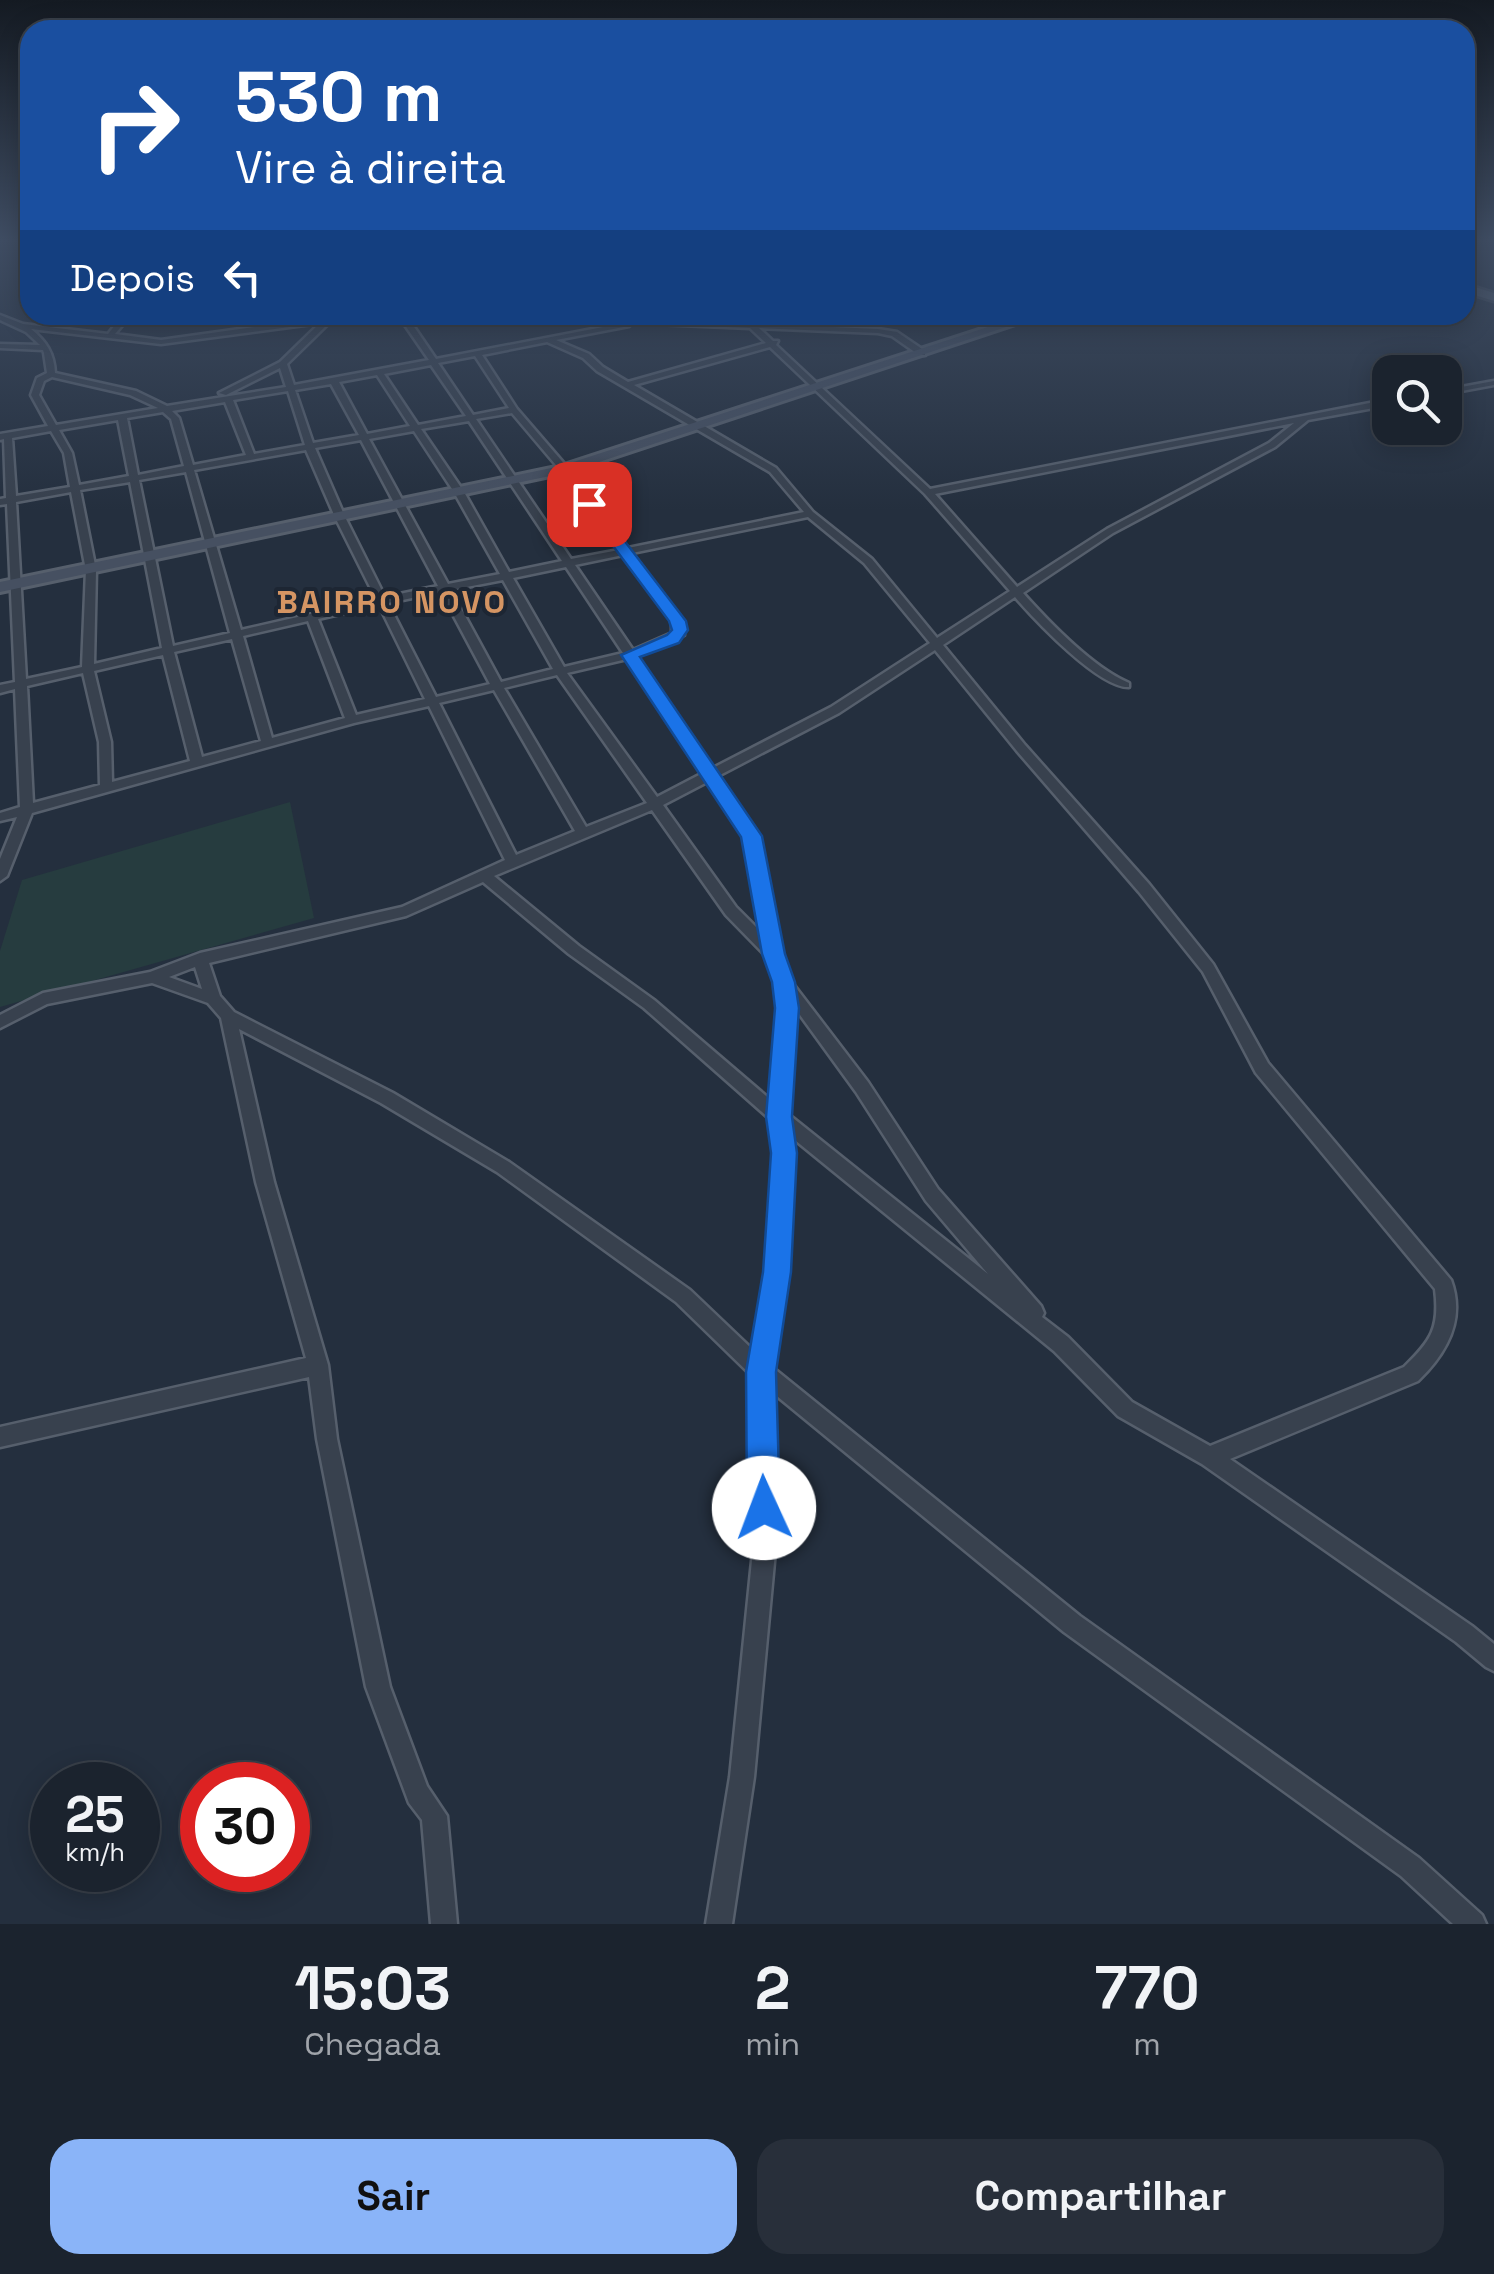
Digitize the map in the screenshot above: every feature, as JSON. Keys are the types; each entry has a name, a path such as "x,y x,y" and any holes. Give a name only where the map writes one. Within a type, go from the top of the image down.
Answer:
{"street":[{"path":"29,330 46,348 52,362 50,374"},
{"path":"61,330 160,342 243,330"},
{"path":"111,335 115,330"},
{"path":"206,401 282,364 316,330"},
{"path":"412,330 752,836 783,982 787,1008 779,1117 784,1153 777,1272 761,1372 765,1541 742,1777 719,1924"},
{"path":"0,876 27,809 20,684 7,586 4,437 334,381 600,330"},
{"path":"757,330 775,343 816,388 928,492 1043,622 1110,679 1125,685"},
{"path":"832,330 885,331 922,353"},
{"path":"7,586 564,469 992,330"},
{"path":"548,340 586,356 600,369 773,470 810,514 868,562 1208,968 1262,1068 1444,1286 1449,1316 1437,1350 1411,1374 1209,1458"},
{"path":"629,384 775,343"},
{"path":"0,346 46,348"},
{"path":"0,816 352,720 630,655 673,639 680,630 564,469 514,410 478,354"},
{"path":"282,364 310,448 340,517 513,862"},
{"path":"378,371 459,492 560,671 731,911 774,954"},
{"path":"106,788 105,742 88,670 90,570 68,453 57,427 35,395 40,380 50,374 105,385 166,408 181,435 186,468 214,544 267,742"},
{"path":"334,381 497,686 582,833"},
{"path":"1462,389 1494,383"},
{"path":"228,398 251,457"},
{"path":"928,492 1372,406"},
{"path":"6,501 514,410"},
{"path":"122,417 168,651 196,760"},
{"path":"0,1022 43,999 152,977 200,959 406,912 513,862 654,805 710,772 835,710 1110,531 1272,445 1305,419"},
{"path":"0,689 312,616 810,514"},
{"path":"312,616 352,720"},
{"path":"486,877 574,950 649,1004 779,1117 1061,1344"},
{"path":"200,959 221,1008 264,1182 318,1366 327,1440 378,1687 418,1794 434,1816 444,1924"},
{"path":"152,977 221,1008 387,1098 503,1167 683,1296 761,1372 1072,1624 1410,1867 1473,1924"},
{"path":"783,982 862,1087 932,1195 1061,1344 1126,1410 1209,1458 1464,1634 1494,1659"},
{"path":"0,1437 318,1366"}],"green space":[{"path":"290,802 314,918 0,1007 0,951 22,880"}],"district":[{"name":"BAIRRO NOVO","path":"392,602"}],"route":[{"path":"589,504 677,621 680,630 673,639 630,655 752,836 783,982 787,1008 779,1117 784,1153 777,1272 761,1372 764,1508"}]}
